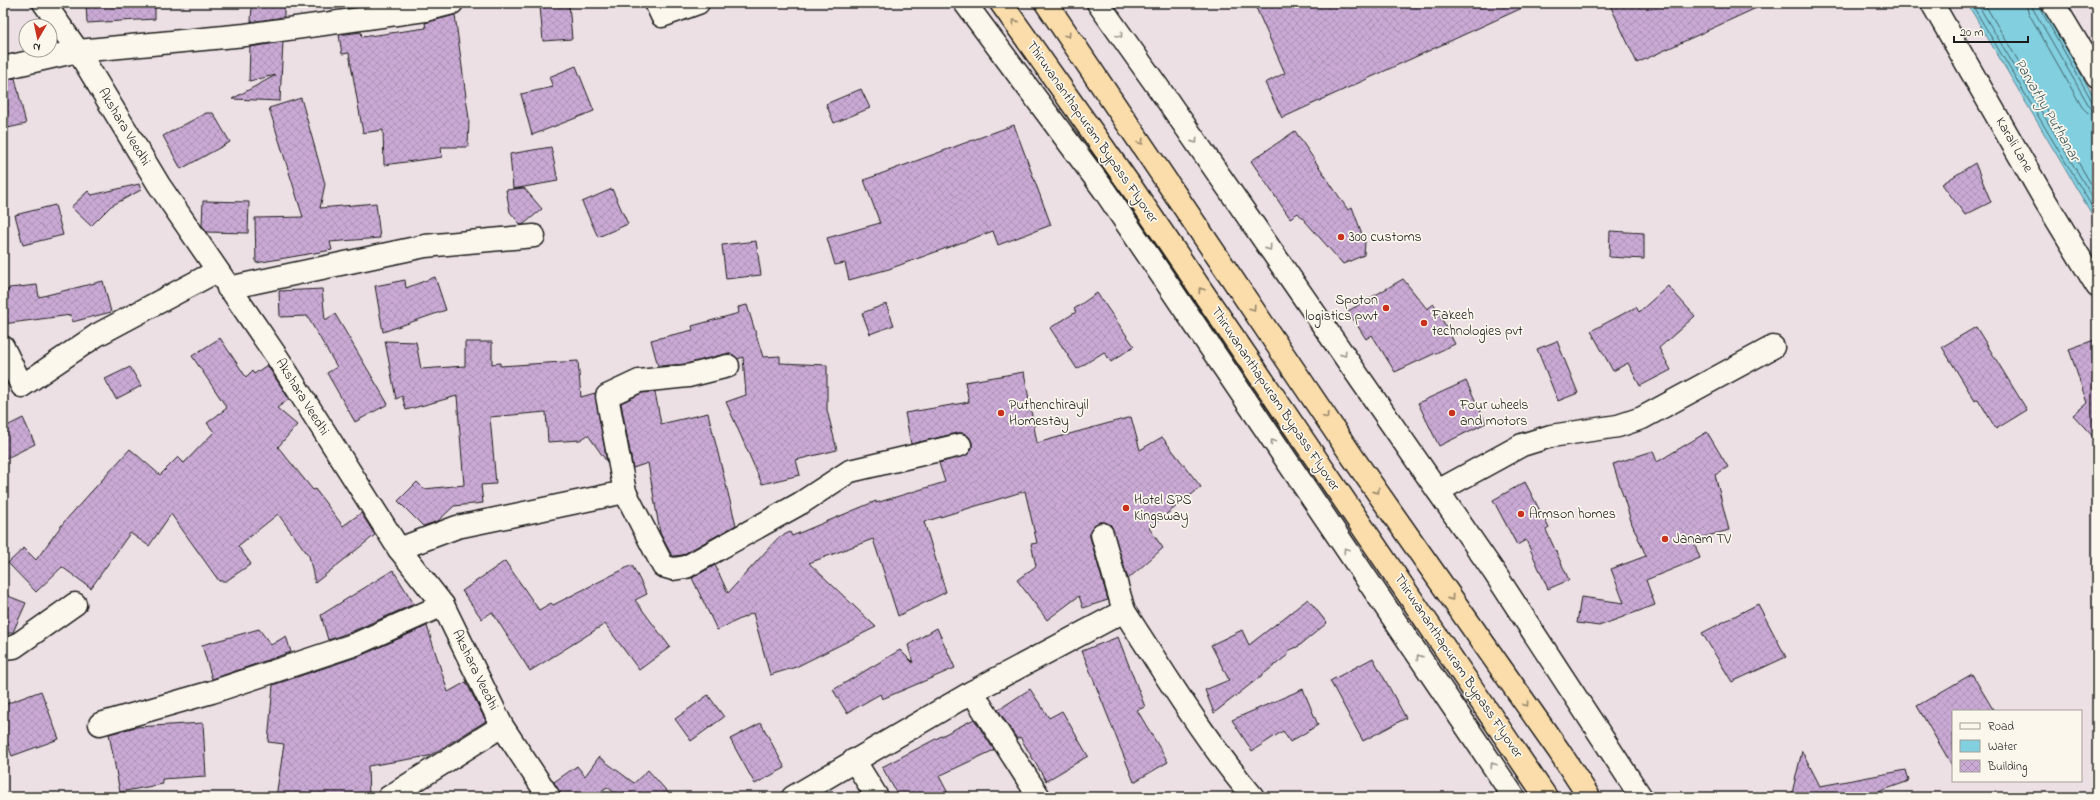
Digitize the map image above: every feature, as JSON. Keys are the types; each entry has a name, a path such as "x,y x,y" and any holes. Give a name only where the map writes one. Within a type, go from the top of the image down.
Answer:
{"highway":[{"name":"Thiruvananthapuram Bypass Flyover","path":"1001,3 1132,188 1546,797"},
{"path":"1046,3 1354,459 1559,751 1589,797"}],"street":[{"name":"Akshara Veedhi","path":"44,3 78,51 159,185 277,357 399,549 443,605 502,726 549,797"},
{"path":"3,68 78,51 245,35 425,10 452,3"},
{"path":"656,3 662,16 698,3"},
{"path":"965,3 1104,190 1514,797"},
{"path":"1098,3 1167,100 1494,572 1641,797"},
{"name":"Karali Lane","path":"1932,3 2046,202 2097,286"},
{"path":"2053,3 2097,76"},
{"path":"3,347 22,386 97,336 223,280 425,246 534,236"},
{"path":"1438,491 1522,446 1551,436 1618,426 1642,418 1773,347"},
{"path":"728,366 688,376 639,381 607,396 624,492 663,566 673,569 686,567 801,503 850,471 960,445"},
{"path":"399,549 457,527 624,492"},
{"path":"1102,534 1124,611 1234,776 1253,797"},
{"path":"3,648 14,647 75,604"},
{"path":"100,724 212,692 356,644 443,605"},
{"path":"793,797 972,692 1124,611"},
{"path":"972,692 1040,797"},
{"path":"389,797 502,726"},
{"path":"854,760 877,797"}],"water":[{"name":"Parvathy Puthanar","path":"1967,3 2040,3 2097,102 2097,223"}],"building":[{"path":"86,3 155,3 155,19 87,23"},
{"path":"252,3 284,3 284,17 251,22"},
{"path":"1254,3 1533,3 1282,118 1265,83 1285,73"},
{"path":"1609,3 1767,3 1637,63"},
{"path":"569,4 572,39 543,41 540,6"},
{"path":"455,15 469,119 468,147 441,147 442,157 384,165 383,130 363,133 349,53 342,54 339,35 361,32 362,37 426,28 425,23"},
{"path":"283,42 280,101 232,99 276,75 249,81 250,47"},
{"path":"576,66 594,111 532,135 521,94 553,87 549,77"},
{"path":"15,78 26,124 3,129 3,80"},
{"path":"861,89 870,108 834,123 826,104"},
{"path":"301,98 325,184 320,208 376,203 380,238 330,242 332,250 256,263 255,218 303,217 269,108"},
{"path":"206,113 213,113 230,142 181,169 163,136"},
{"path":"1014,125 1051,225 998,245 993,231 889,269 849,280 845,263 835,265 827,238 880,223 864,180"},
{"path":"1295,131 1348,210 1352,207 1365,242 1364,255 1343,264 1298,213 1290,218 1251,161"},
{"path":"551,147 558,181 513,189 510,154"},
{"path":"1975,163 1991,202 1965,215 1942,184"},
{"path":"139,184 141,190 111,206 91,226 71,207 88,191 92,195"},
{"path":"524,188 542,209 521,225 510,212 506,190"},
{"path":"612,189 628,224 598,237 582,202"},
{"path":"203,201 249,202 248,233 206,232 202,225"},
{"path":"55,205 63,235 23,245 15,215"},
{"path":"1610,231 1644,233 1644,259 1609,257"},
{"path":"756,241 761,275 726,279 722,245"},
{"path":"435,277 446,310 383,332 375,286 405,280 406,288"},
{"path":"1403,279 1427,309 1434,304 1455,344 1395,372 1372,335 1366,339 1348,311"},
{"path":"103,281 111,312 72,322 71,315 3,324 3,291 9,290 9,288 37,285 39,297"},
{"path":"1668,286 1695,316 1659,348 1671,370 1640,386 1628,363 1613,371 1591,331 1636,307 1639,312"},
{"path":"322,289 325,320 335,314 388,404 355,422 327,373 337,367 307,316 280,317 279,291"},
{"path":"1097,293 1134,346 1111,362 1104,352 1077,369 1050,328 1076,312 1074,309"},
{"path":"886,304 894,325 870,334 862,313"},
{"path":"747,305 763,357 780,356 780,363 827,365 827,410 837,450 796,460 800,475 762,484 726,402 746,395 743,357 738,359 732,354 725,354 686,364 658,366 651,340 693,330 692,326 739,313 738,307"},
{"path":"1976,327 2027,410 1996,429 1978,399 1975,401 1942,347"},
{"path":"220,338 246,377 252,371 254,374 267,365 289,399 277,408 297,425 278,447 313,490 315,489 343,526 361,513 375,535 315,583 309,556 278,514 238,546 251,564 226,581 219,581 171,514 149,546 130,533 91,588 62,567 36,592 8,563 24,548 36,560 64,522 130,449 160,475 178,457 184,463 214,432 207,423 227,408 192,356"},
{"path":"2097,339 2097,441 2073,415 2087,403 2069,349"},
{"path":"385,341 416,342 421,369 465,366 465,342 492,342 492,364 500,363 500,366 578,361 581,397 595,393 607,462 588,435 580,440 548,442 546,412 490,417 496,484 481,485 483,503 454,506 438,521 423,526 398,501 417,482 424,489 464,485 457,396 406,410 402,396 396,399"},
{"path":"1557,341 1578,393 1558,401 1537,349"},
{"path":"130,367 141,386 116,399 105,379"},
{"path":"1024,372 1037,443 1131,417 1140,450 1162,437 1201,487 1149,528 1163,548 1128,579 1111,525 1105,522 1099,522 1093,526 1090,531 1090,537 1108,600 1083,608 1079,596 1047,620 1017,580 1036,566 1031,544 1037,543 1025,491 924,522 946,592 898,616 873,539 809,563 876,627 796,667 770,675 753,613 717,630 692,578 715,565 728,593 778,538 790,532 792,536 876,501 876,503 945,482 939,463 968,454 972,448 972,442 964,433 957,433 911,444 905,413 969,402 965,382"},
{"name":"Four wheels and motors","path":"1466,381 1486,423 1439,446 1418,403"},
{"path":"655,392 661,424 708,413 736,525 682,555 672,556 660,533 648,463 633,468 621,403 642,393"},
{"path":"23,418 35,444 3,460 3,428"},
{"path":"1707,432 1728,467 1715,475 1729,530 1693,540 1700,558 1646,580 1655,605 1599,626 1577,623 1581,597 1624,603 1611,569 1646,556 1632,524 1613,464 1653,451 1657,462"},
{"name":"Armson homes","path":"1525,482 1549,528 1546,530 1569,580 1548,589 1526,540 1517,545 1493,500"},
{"path":"505,561 539,610 551,603 553,605 632,565 647,594 635,600 670,647 639,670 605,624 530,671 492,612 482,619 462,591"},
{"path":"393,570 414,604 351,632 328,640 321,615"},
{"path":"3,594 26,603 13,632 3,635"},
{"path":"1308,599 1327,623 1299,646 1288,651 1289,654 1214,713 1205,690 1229,680 1211,645 1242,630 1249,645"},
{"path":"1758,604 1786,657 1732,682 1702,633"},
{"path":"427,626 448,692 466,682 486,721 429,756 368,766 369,797 276,797 284,744 268,742 273,685 360,656"},
{"path":"937,628 955,668 882,699 880,694 847,713 833,690 900,650 913,663 908,645"},
{"path":"259,629 271,645 286,636 291,652 212,679 202,645"},
{"path":"1118,637 1145,707 1137,710 1168,762 1134,782 1082,651"},
{"path":"1373,658 1406,718 1363,741 1330,681"},
{"path":"1972,674 1993,710 1952,710 1952,765 1917,706"},
{"path":"1030,689 1049,718 1062,711 1088,756 1046,781 1020,737 1017,739 998,710"},
{"path":"1303,689 1318,725 1290,742 1283,731 1252,751 1232,720"},
{"path":"41,691 59,739 12,756 3,731 3,705"},
{"path":"708,695 724,717 691,741 675,719"},
{"path":"974,719 994,750 939,776 950,797 899,797 882,767"},
{"path":"203,723 206,776 162,779 163,784 120,792 109,734 136,727"},
{"path":"761,723 785,768 755,784 730,739"},
{"path":"1802,751 1820,786 1906,770 1909,781 1864,797 1791,797"},
{"path":"599,757 634,783 648,770 672,797 617,797 619,796 607,787 597,794 599,797 561,797 554,782 577,766 585,776"}],"place":[{"name":"300 customs","path":"1341,237"},
{"name":"Spoton logistics pvvt","path":"1386,308"},
{"name":"Fakeeh technologies pvt","path":"1424,323"},
{"name":"Puthenchirayil Homestay","path":"1001,413"},
{"name":"Four wheels and motors","path":"1452,413"},
{"name":"Hotel SPS Kingsway","path":"1126,508"},
{"name":"Armson homes","path":"1521,514"},
{"name":"Janam TV","path":"1665,539"}]}
